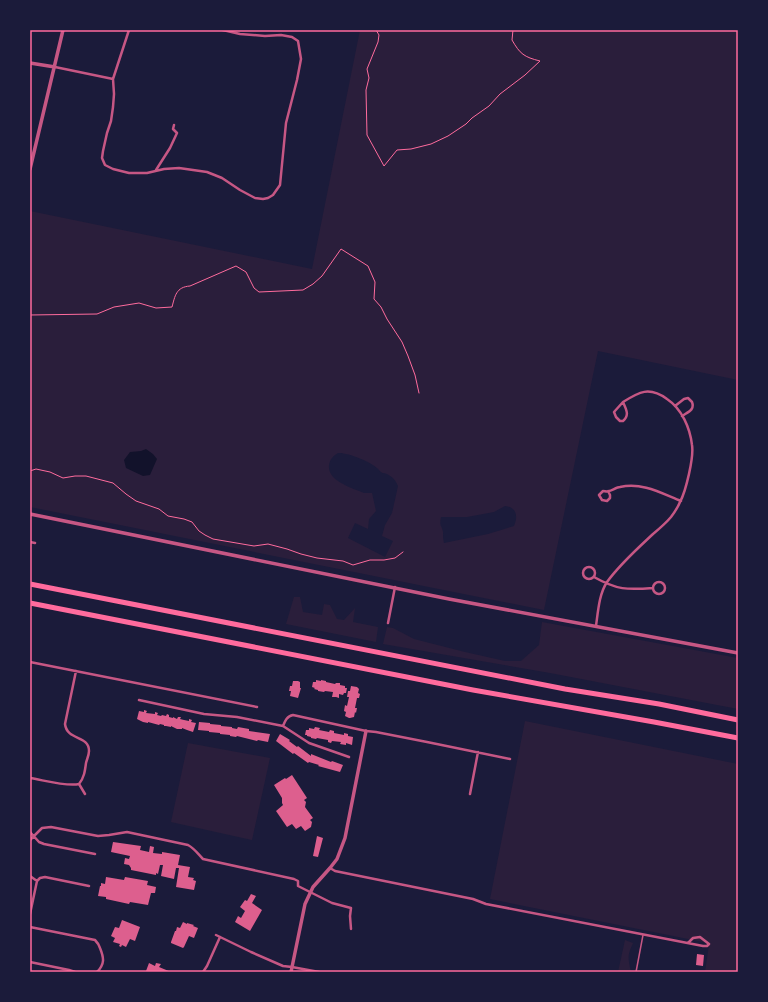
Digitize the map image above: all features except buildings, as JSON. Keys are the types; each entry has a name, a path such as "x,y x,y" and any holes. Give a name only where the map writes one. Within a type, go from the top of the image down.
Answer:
{"highway":[{"path":"30,584 565,689 659,704 738,720"},
{"path":"30,603 473,690 738,738"}],"street":[{"path":"30,169 63,30"},
{"path":"129,30 113,79 113,107 102,158 105,164 112,169 129,173 147,173 156,170 179,168 207,172 222,178 255,198 268,198 273,195 280,185 286,123 301,59 298,41 292,36 240,34 223,30"},
{"path":"30,63 113,79"},
{"path":"156,170 170,148 177,133 173,129 174,125"},
{"path":"595,627 602,592 606,584 626,560 670,518 681,501 691,462 693,447 689,431 679,410 668,399 652,392 645,391 638,393 622,402 614,412 620,421 623,421 628,414 622,402"},
{"path":"675,406 686,398 690,399 693,406 692,409 682,416"},
{"path":"608,491 610,498 607,501 602,500 600,494 605,490 608,491 620,487 634,486 656,490 681,501"},
{"path":"30,514 595,627 738,653"},
{"path":"30,542 35,543"},
{"path":"591,568 594,570 594,577 587,579 584,577 584,570 591,568"},
{"path":"594,577 615,587 629,589 653,588"},
{"path":"657,582 663,583 665,587 664,591 658,594 654,592 653,588 654,584 657,582"},
{"path":"388,623 395,587"},
{"path":"30,662 257,708"},
{"path":"30,778 74,785 79,784 83,778 89,751 88,745 84,741 68,733 65,729 76,671"},
{"path":"139,700 204,714 237,717 283,726 309,744 349,757"},
{"path":"283,726 287,718 291,715 510,759"},
{"path":"291,972 305,904 318,881 337,859 345,838 366,731"},
{"path":"470,794 478,752"},
{"path":"79,784 85,794"},
{"path":"30,840 42,828 51,827 98,836 109,836 127,832 188,845 194,849 198,855 207,861 294,879 298,881 298,886 310,893 332,903 351,908 351,929"},
{"path":"30,832 39,842 44,844 95,854"},
{"path":"330,868 335,871 473,899 486,904 702,946 709,944 700,937 693,938 688,943"},
{"path":"30,876 37,881"},
{"path":"30,914 37,881 40,878 45,877 89,886"},
{"path":"30,927 95,940 98,942 104,960 101,968 97,972"},
{"path":"216,934 279,965 319,972"},
{"path":"202,972 207,966 220,937"},
{"path":"30,962 75,972"}],"lane":[{"path":"636,972 642,935"}],"path":[{"path":"376,30 378,34 378,42 367,69 369,78 366,90 367,135 384,166 397,150 411,149 431,144 448,136 489,106 500,94 540,62 525,57 516,48 512,40 513,30"},
{"path":"30,315 97,314 114,307 139,303 156,308 172,307 178,290 184,286 190,286 236,266 246,272 254,288 259,292 303,290 322,276 342,249 368,266 375,282 374,299 381,307 402,342 408,356 419,393"},
{"path":"30,471 36,469 50,472 63,478 86,476 113,483 136,501 159,509 168,516 184,518 192,522 205,535 213,539 254,546 268,544 288,548 301,554 317,558 343,561 353,565 370,560 395,558 403,552"}],"shaded area":[{"path":"360,30 738,30 738,380 598,351 544,610 30,507 30,211 312,269","holes":["338,453 353,456 370,463 378,468 382,473 391,476 398,486 392,513 385,525 382,536 393,541 385,557 348,538 355,523 368,529 369,519 376,511 372,493 364,493 341,483 336,480 329,471 329,463","505,506 512,508 516,513 514,526 488,534 444,543 443,532 440,524 441,517 467,517 494,512"]},
{"path":"146,449 157,459 150,475 143,476 126,468 124,460 130,452"},
{"path":"294,597 300,597 303,612 322,615 324,604 330,605 337,619 344,620 355,608 353,622 378,627 376,642 286,624"},
{"path":"542,622 738,658 738,709 550,673 383,644 387,627 393,628 414,639 465,652 505,661 521,661 539,645"},
{"path":"525,721 738,764 738,972 705,972 709,945 708,943 490,899"},
{"path":"188,743 270,758 252,840 171,822"},
{"path":"625,940 633,943 629,957 631,972 618,972"}]}
